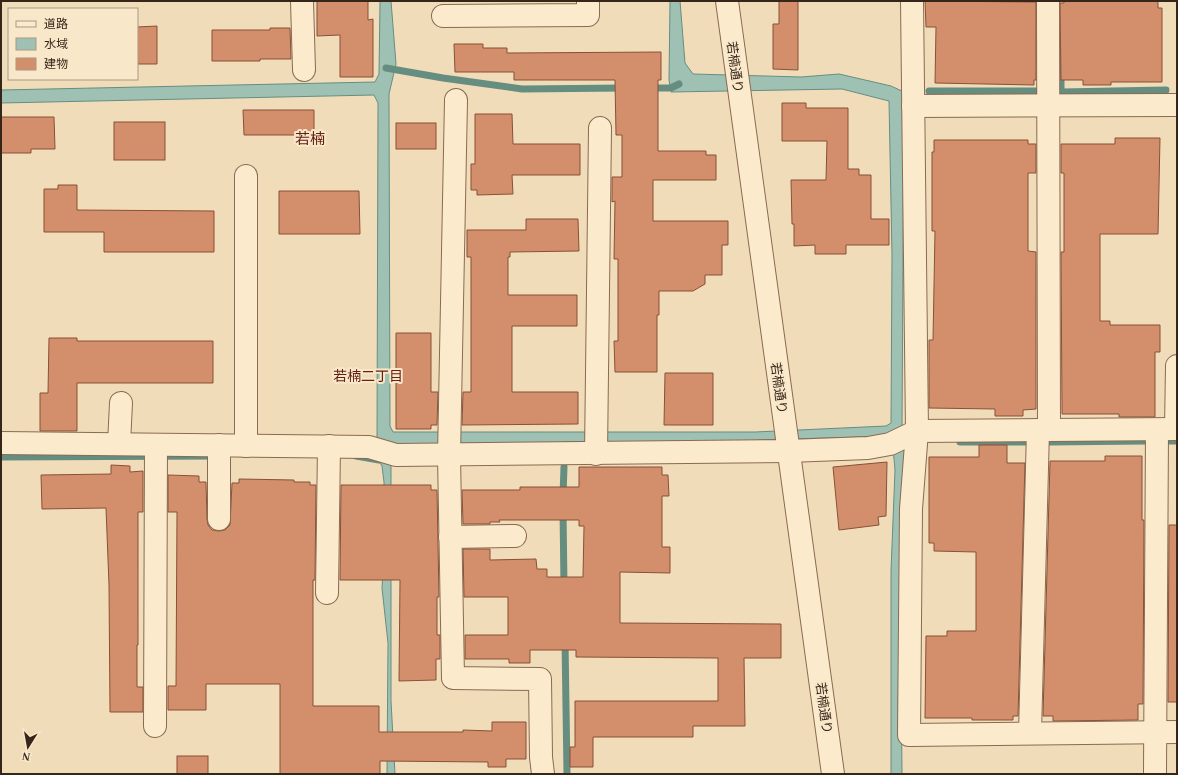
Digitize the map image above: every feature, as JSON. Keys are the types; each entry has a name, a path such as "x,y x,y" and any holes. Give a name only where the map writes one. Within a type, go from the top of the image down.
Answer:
{"street":[{"path":"302,1 304,70"},
{"path":"443,16 588,15 588,1"},
{"name":"若楠通り","path":"727,1 833,774"},
{"path":"912,1 913,106 903,438 911,509 909,735 1167,732"},
{"path":"1030,733 1043,429 1048,105 1048,1"},
{"path":"456,100 449,426 453,678 540,679 541,757 543,774"},
{"path":"913,106 1177,105"},
{"path":"596,454 600,128"},
{"path":"246,176 246,446"},
{"path":"1155,774 1167,732 1170,430 1177,366"},
{"path":"119,444 121,403"},
{"path":"1,443 119,444 156,455 219,454 246,446 329,456 369,447 396,455 596,454 788,451 868,448 903,438 1043,429 1170,430"},
{"path":"219,454 219,519"},
{"path":"155,726 156,455"},
{"path":"327,593 329,456"},
{"path":"450,536 515,536"}],"water":[{"path":"380,1 391,1 396,64 389,94 390,426 393,432 755,432 886,426 891,423 892,255 889,101 842,89 671,92 669,80 670,1 680,1 685,63 693,74 801,77 839,74 891,86 904,92 902,429 907,448 900,563 902,774 891,774 891,571 895,470 892,436 758,440 752,443 565,442 547,446 391,462 391,701 395,774 387,774 388,643 382,588 385,537 384,482 382,466 378,460 377,439 378,103 374,95 1,103 1,90 375,82 379,74"}],"building":[{"path":"317,1 368,1 368,20 373,19 373,77 340,77 340,35 317,36"},
{"path":"779,1 798,1 798,70 773,69 773,24 779,24"},
{"path":"925,1 1036,2 1036,80 1034,80 1034,85 935,83 936,27 926,27"},
{"path":"1064,1 1158,1 1158,8 1162,8 1162,82 1111,82 1111,85 1083,85 1083,80 1061,80 1060,3 1064,3"},
{"path":"157,26 157,64 138,64 138,27"},
{"path":"270,28 290,28 291,59 260,59 260,61 212,61 212,30 270,30"},
{"path":"454,44 483,44 483,48 507,48 507,53 661,52 661,80 658,80 658,151 706,151 706,155 716,155 716,180 653,180 653,221 728,221 728,245 722,245 722,275 705,275 705,284 693,291 659,291 659,315 657,315 657,372 615,372 614,341 618,341 618,259 614,259 615,201 612,202 612,177 622,177 622,135 616,135 615,80 514,80 514,72 455,72"},
{"path":"782,103 806,103 806,108 848,108 848,169 859,169 859,175 871,175 871,219 889,219 889,245 846,245 846,254 815,254 815,245 794,246 791,180 826,180 827,141 782,141"},
{"path":"243,110 314,110 314,135 244,135"},
{"path":"475,114 512,114 513,144 580,144 580,175 512,175 513,194 477,195 477,190 471,190 471,164 475,164"},
{"path":"1,117 54,117 55,149 31,149 31,153 1,153"},
{"path":"114,122 165,122 165,160 114,160"},
{"path":"396,123 436,123 436,149 396,149"},
{"path":"1115,138 1160,138 1158,234 1100,234 1100,321 1110,321 1110,325 1160,325 1160,352 1155,352 1155,417 1119,417 1119,414 1062,414 1061,252 1064,252 1064,173 1061,173 1061,144 1115,144"},
{"path":"934,140 1028,140 1028,144 1036,144 1036,173 1028,173 1028,251 1036,252 1036,409 1023,410 1023,416 995,416 995,409 929,408 929,340 933,340 935,231 932,231 932,152 934,152"},
{"path":"58,185 77,185 77,210 214,211 214,252 104,252 104,232 44,232 44,189 58,189"},
{"path":"279,191 359,191 360,234 279,234"},
{"path":"526,219 578,219 579,251 510,252 510,257 508,257 508,295 577,295 577,326 512,326 512,392 578,392 578,424 462,425 463,392 471,392 471,257 467,257 467,230 526,230"},
{"path":"396,333 431,333 431,392 438,392 437,425 431,425 431,429 396,429"},
{"path":"49,338 77,338 77,341 213,341 213,383 77,383 77,431 40,431 40,393 48,393"},
{"path":"665,373 713,373 713,425 664,425"},
{"path":"979,445 1007,445 1007,463 1025,463 1018,716 1013,716 1013,720 925,718 926,636 947,636 947,631 976,631 976,552 934,551 934,543 929,543 929,457 979,457"},
{"path":"1105,456 1142,456 1142,520 1144,520 1143,704 1138,704 1138,720 1053,721 1053,716 1043,716 1050,461 1105,461"},
{"path":"887,462 886,516 878,517 879,525 839,530 833,467"},
{"path":"111,465 130,466 130,472 143,471 143,512 138,512 137,687 143,687 143,712 110,712 109,585 106,508 42,509 41,475 111,474"},
{"path":"579,467 662,467 662,475 668,475 669,496 662,496 662,547 670,547 670,573 620,572 620,623 781,624 781,658 744,658 745,726 693,726 693,737 593,737 593,767 570,767 570,747 575,747 575,701 718,701 718,658 576,657 576,650 530,650 530,663 509,663 509,659 465,659 465,635 508,635 508,597 464,597 463,549 490,549 490,560 536,559 537,569 547,569 547,577 583,577 584,526 579,526 579,520 499,520 500,522 490,522 490,524 463,524 462,490 520,490 520,487 579,487"},
{"path":"168,475 199,476 199,482 206,482 208,525 212,530 219,531 225,530 230,525 232,483 239,483 239,479 294,480 294,482 310,482 310,485 316,485 315,580 313,580 313,706 379,706 379,732 463,732 463,730 492,731 492,722 526,722 526,759 506,759 506,767 488,767 488,762 380,761 380,774 280,774 280,684 206,684 206,710 168,710 168,686 176,686 177,512 168,512"},
{"path":"341,485 431,485 431,490 437,490 439,597 437,597 437,635 440,635 440,659 436,659 436,680 399,681 400,580 340,580"},
{"path":"1169,525 1177,525 1177,702 1168,702"},
{"path":"177,756 208,756 208,774 177,774"}],"waterway":[{"path":"1061,50 1061,92 1166,90"},
{"path":"386,68 522,89 624,88"},
{"path":"649,88 671,88 679,84"},
{"path":"929,91 1035,91"},
{"path":"1049,442 1147,441"},
{"path":"1168,441 1177,441"},
{"path":"960,442 1028,442"},
{"path":"1,457 216,456"},
{"path":"356,456 379,460"},
{"path":"563,496 564,467"},
{"path":"563,510 564,586"},
{"path":"565,640 567,774"}],"district":[{"name":"若楠","path":"310,139"},
{"name":"若楠二丁目","path":"368,376"}]}
